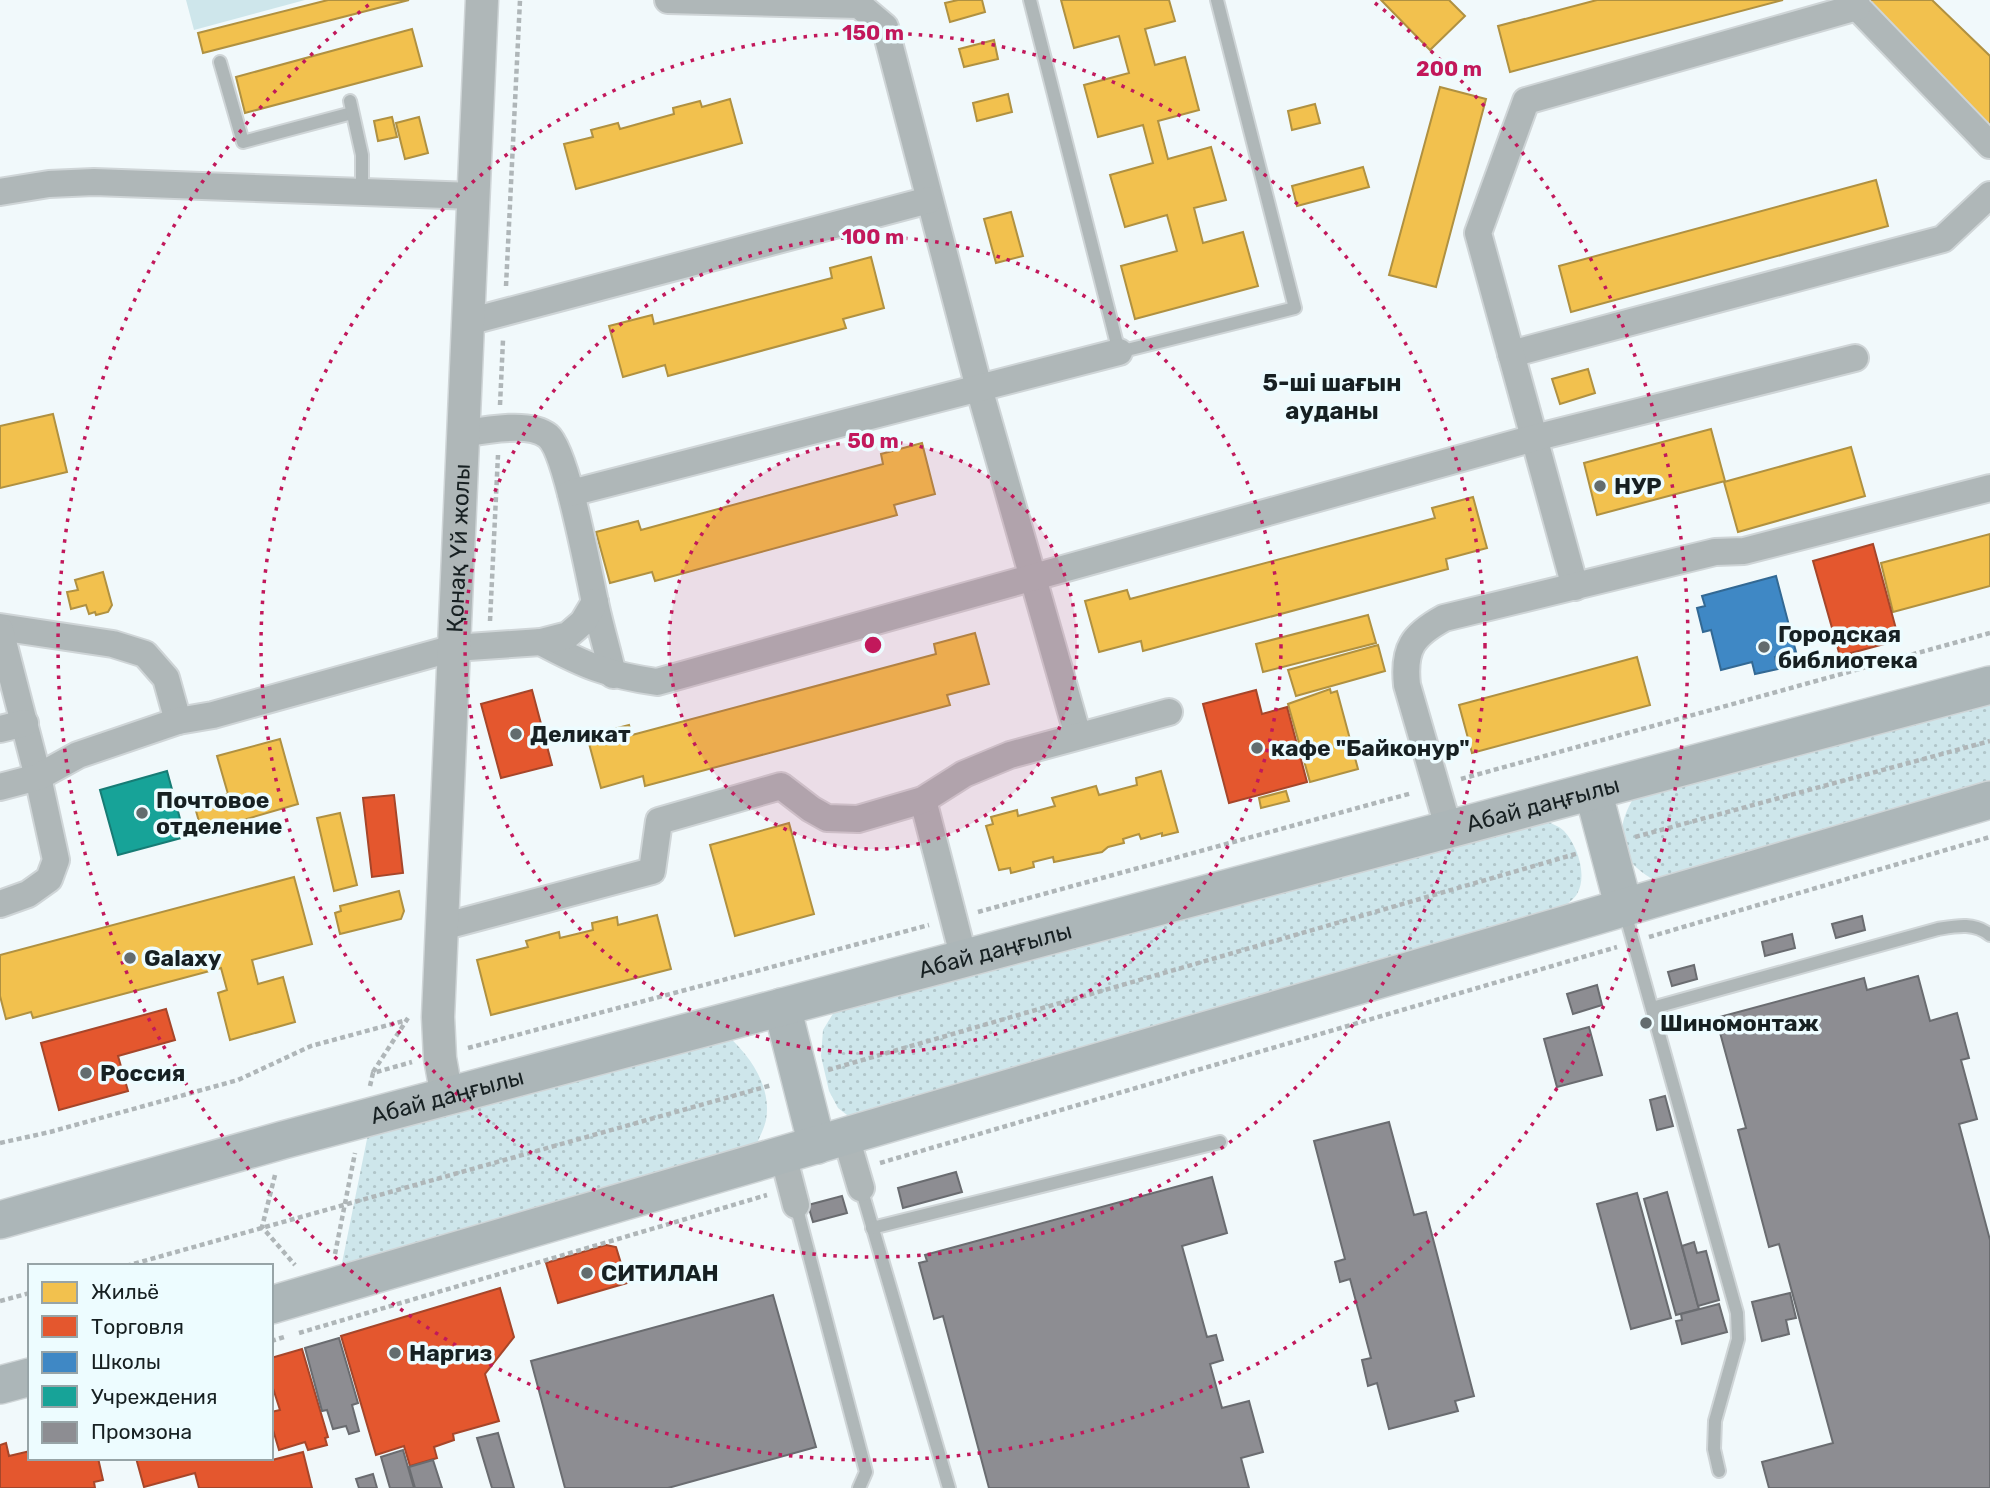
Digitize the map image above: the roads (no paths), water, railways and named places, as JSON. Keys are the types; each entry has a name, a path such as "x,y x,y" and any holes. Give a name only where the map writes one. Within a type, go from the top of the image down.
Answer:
{"main road":[{"name":"Абай даңғылы","path":"0,1220 283,1140 1990,685"},
{"path":"1593,791 1624,908"},
{"path":"273,1305 821,1170 1624,908 1990,800"},
{"path":"782,1007 821,1170"},
{"path":"0,1385 28,1378"}],"street":[{"name":"Қонақ Үй жолы","path":"447,1097 440,1058 438,1017 482,0"},
{"path":"668,0 859,5 885,27 979,388 1078,736"},
{"path":"1575,587 1479,233 1526,101 1856,4 1990,145"},
{"path":"0,191 49,184 94,182 473,196"},
{"path":"1511,354 1943,239 1990,195"},
{"path":"468,322 929,201"},
{"path":"571,493 1119,352"},
{"path":"541,642 588,666 613,675 656,682 1534,438 1855,358"},
{"path":"463,434 499,428 541,431 553,442 571,493 613,675"},
{"path":"1449,830 1406,685 1405,665 1410,647 1422,630 1444,618 1714,552 1744,551 1990,488"},
{"path":"0,787 38,777 78,755 178,721 213,715 454,648 488,648 541,642 568,635 583,622 595,602"},
{"path":"0,904 28,894 49,879 56,860 38,777 13,726 0,628 113,645 145,654 166,678 178,721"},
{"path":"442,927 652,871 659,821 782,786 827,818 858,819 923,800 964,774 1010,755 1169,712"},
{"path":"923,800 964,958"}],"lane":[{"path":"1030,0 1119,352 1295,308 1217,0"},
{"path":"220,62 243,142 351,107 362,155 362,192"},
{"path":"1624,908 1737,1313 1738,1339 1715,1421 1714,1450 1720,1471"},
{"path":"1652,1008 1938,929 1964,925 1984,929 1990,934"},
{"path":"872,1228 1220,1142"},
{"path":"821,1170 872,1228 949,1488"},
{"path":"821,1170 866,1472 859,1488"}],"place":[{"name":"НУР","path":"1600,486"},
{"name":"Городская библиотека","path":"1764,647"},
{"name":"Деликат","path":"516,734"},
{"name":"кафе \"Байконур\"","path":"1257,748"},
{"name":"Почтовое отделение","path":"142,813"},
{"name":"Galaxy","path":"130,958"},
{"name":"Шиномонтаж","path":"1646,1023"},
{"name":"Россия","path":"86,1073"},
{"name":"СИТИЛАН","path":"587,1273"},
{"name":"Наргиз","path":"395,1353"}],"district":[{"name":"5-ші шағын ауданы","path":"1332,397"}]}
